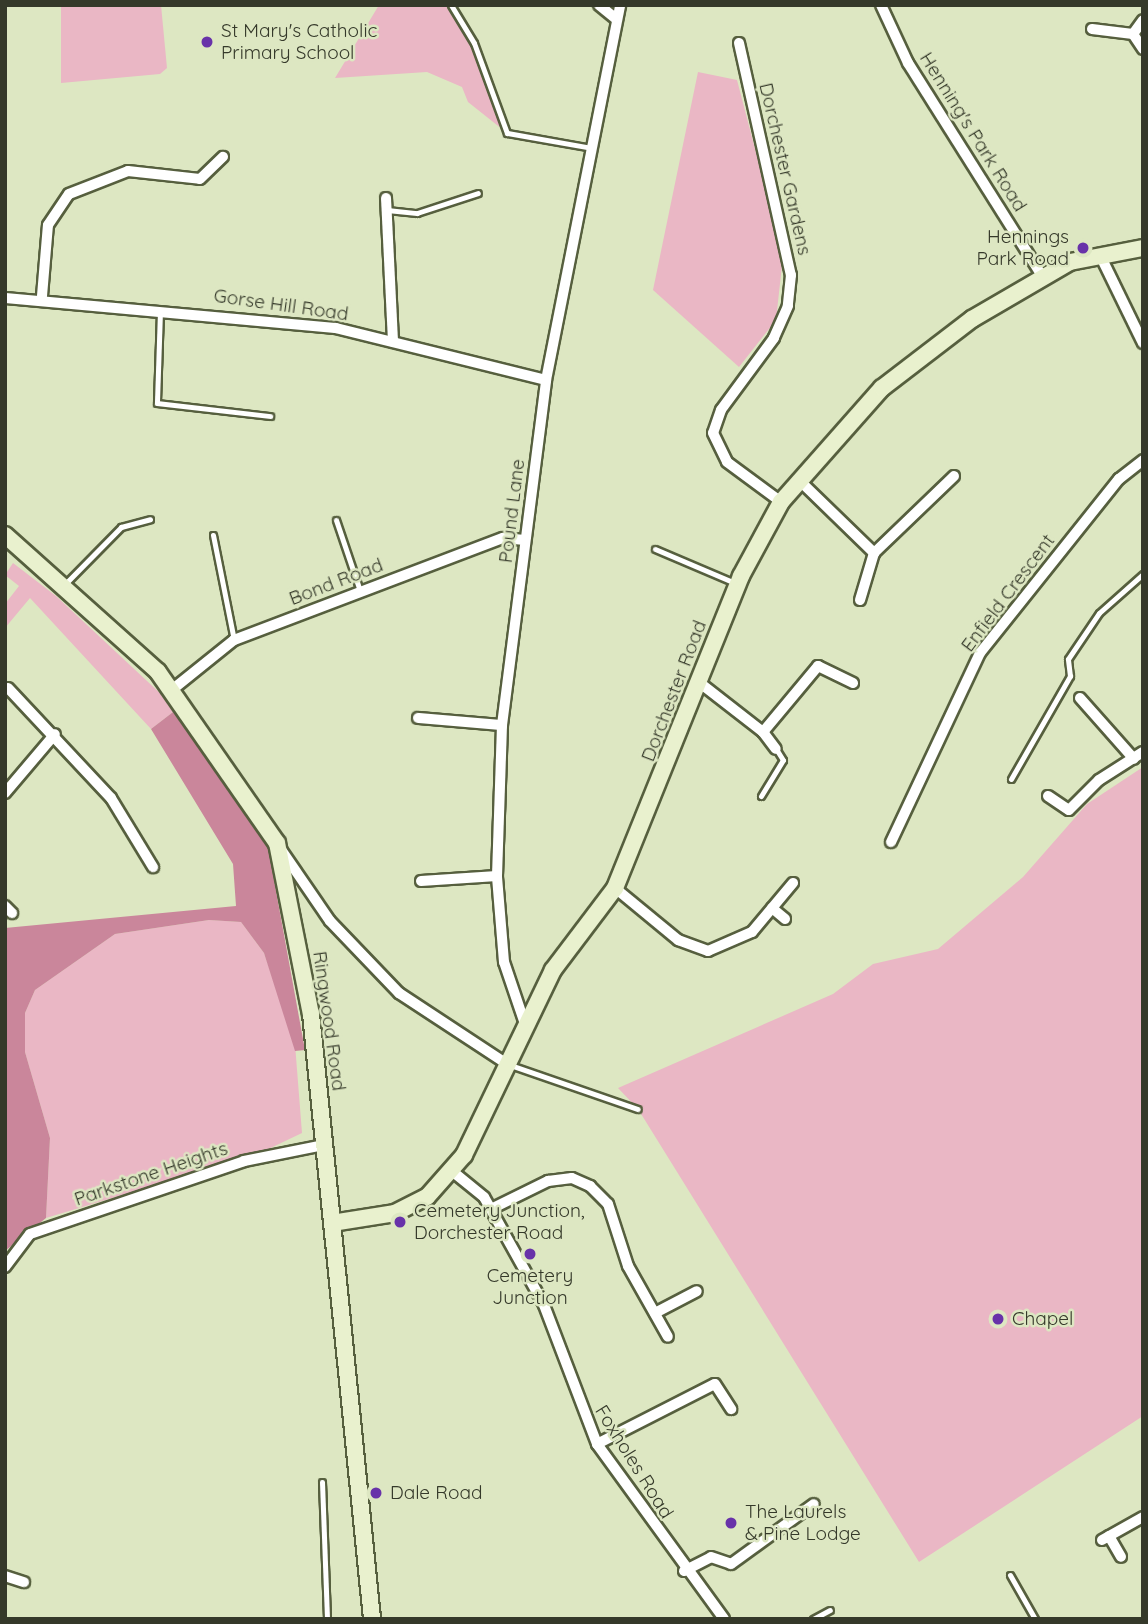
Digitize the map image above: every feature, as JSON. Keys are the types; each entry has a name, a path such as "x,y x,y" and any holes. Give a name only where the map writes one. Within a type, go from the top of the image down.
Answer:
{"street":[{"path":"599,5 617,19"},
{"name":"Pound Lane","path":"525,1024 504,962 498,876 502,725 546,380 620,5"},
{"name":"Henning's Park Road","path":"881,5 908,63 1041,274"},
{"path":"1133,34 1143,20"},
{"path":"1091,29 1133,34 1143,49"},
{"name":"Dorchester Gardens","path":"740,43 791,275 788,306 774,338 721,410 713,433 727,463 780,502"},
{"path":"41,296 44,246 55,211 85,184 111,181 128,171 200,179 223,158"},
{"path":"386,198 393,342"},
{"name":"Dorchester Road","path":"332,1223 395,1213 427,1198 452,1171 553,970 615,888 738,585 780,502 892,380 1041,274 1100,255 1143,248"},
{"path":"1100,255 1143,343"},
{"name":"Gorse Hill Road","path":"5,298 41,296 271,318 393,342 546,380"},
{"name":"Enfield Crescent","path":"891,842 980,653 1119,479 1143,460"},
{"path":"860,600 874,553 954,476"},
{"path":"799,480 874,553"},
{"name":"Ringwood Road","path":"5,535 65,584 173,689 277,843 311,1014 372,1619"},
{"name":"Bond Road","path":"173,689 234,640 503,538 526,540"},
{"path":"763,732 818,666 853,682"},
{"path":"700,684 763,732 776,749"},
{"path":"8,688 55,734 111,798 153,867"},
{"path":"1048,796 1069,810 1138,756 1080,698"},
{"path":"418,718 502,725"},
{"path":"5,793 55,734"},
{"path":"277,843 330,921 400,993 508,1064"},
{"path":"421,881 498,876"},
{"path":"615,888 696,950 740,941 793,883"},
{"path":"772,908 785,919"},
{"name":"Parkstone Heights","path":"5,1267 30,1234 244,1161 324,1145"},
{"name":"Foxholes Road","path":"452,1171 491,1209 544,1305 597,1444 684,1571 724,1619"},
{"path":"491,1209 548,1181 584,1183 608,1204 628,1266 668,1337"},
{"path":"655,1313 697,1292"},
{"path":"597,1444 715,1384 731,1409"},
{"path":"684,1571 710,1557 731,1564 814,1504"},
{"path":"1121,1557 1105,1538 1143,1517"},
{"path":"5,1576 24,1582"}],"lane":[{"path":"451,5 474,43 507,134 593,148"},
{"path":"386,210 417,213 478,193"},
{"path":"160,308 157,402 270,416"},
{"path":"65,584 121,527 150,519"},
{"path":"336,520 360,591"},
{"path":"212,535 234,640"},
{"path":"655,549 738,585"},
{"path":"1011,779 1070,676 1068,659 1100,613 1143,573"},
{"path":"761,796 783,760 776,749"},
{"path":"508,1064 638,1109"},
{"path":"322,1482 327,1619"},
{"path":"1010,1575 1035,1619"},
{"path":"813,1619 830,1610"}],"shaded area":[{"path":"61,5 161,5 167,68 160,74 61,83"},
{"path":"379,5 451,5 474,43 507,133 468,102 462,87 427,72 335,78"},
{"path":"698,72 737,80 783,256 776,320 739,367 653,290"},
{"path":"13,563 56,596 177,709 151,729 30,598 5,628 5,604 19,586 5,575"},
{"path":"177,709 268,847 305,1050 295,1051 264,953 241,922 209,920 115,934 35,990 25,1013 25,1052 50,1138 46,1218 5,1251 5,928 236,906 233,864 151,729"},
{"path":"1143,767 1143,1416 919,1562 638,1109 618,1088 833,994 873,964 938,949 1023,877 1087,804"},
{"path":"209,920 241,922 264,953 295,1044 302,1133 258,1154 46,1218 50,1138 25,1052 25,1013 35,990 115,934"}],"place":[{"name":"St Mary's Catholic Primary School","path":"207,42"},
{"name":"Hennings Park Road","path":"1083,248"},
{"name":"Cemetery Junction, Dorchester Road","path":"400,1222"},
{"name":"Cemetery Junction","path":"530,1254"},
{"name":"Chapel","path":"998,1319"},
{"name":"Dale Road","path":"376,1493"},
{"name":"The Laurels & Pine Lodge","path":"731,1523"}]}
